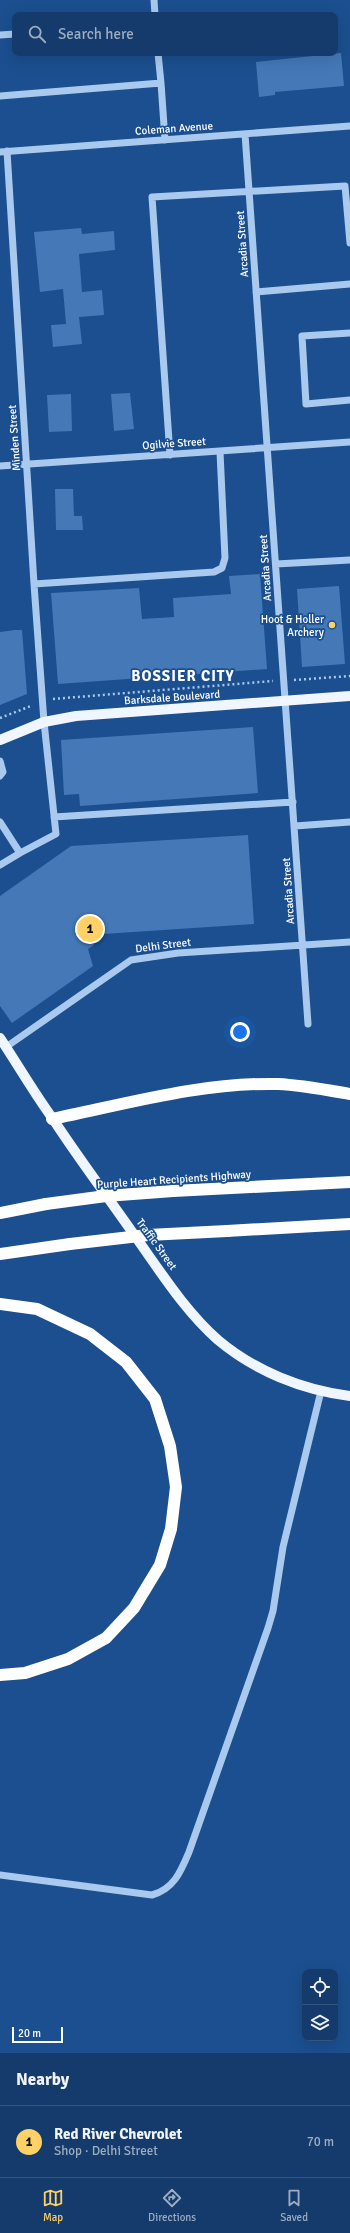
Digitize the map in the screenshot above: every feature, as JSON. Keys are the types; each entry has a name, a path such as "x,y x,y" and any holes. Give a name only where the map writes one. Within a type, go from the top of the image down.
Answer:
{"highway":[{"path":"52,1119 220,1087 278,1084 350,1094"},
{"name":"Purple Heart Recipients Highway","path":"0,1213 46,1204 106,1196 350,1182"},
{"path":"0,1254 148,1235 350,1224"},
{"path":"0,1304 37,1309 90,1334 126,1362 155,1399 170,1446 176,1486 172,1529 160,1565 134,1608 106,1638 68,1659 25,1673 0,1675"}],"main road":[{"name":"Barksdale Boulevard","path":"0,740 44,722 76,716 350,696"},
{"name":"Traffic Street","path":"0,1038 52,1119 154,1262 185,1304 207,1329 232,1351 288,1382 321,1391 350,1396"}],"street":[{"path":"154,0 155,12"},
{"path":"0,35 12,34"},
{"path":"158,56 165,140"},
{"path":"0,96 161,83"},
{"name":"Coleman Avenue","path":"3,152 350,126"},
{"name":"Arcadia Street","path":"245,134 308,1024"},
{"name":"Minden Street","path":"3,152 27,464 44,722 56,834 20,853"},
{"path":"170,455 152,198 249,190 346,186 350,243"},
{"path":"256,292 350,284"},
{"path":"350,333 302,336 306,404 350,400"},
{"name":"Ogilvie Street","path":"0,466 350,442"},
{"path":"34,584 214,572 222,568 225,558 220,452"},
{"path":"276,564 350,560"},
{"path":"0,761 3,772 0,776"},
{"path":"54,817 293,802"},
{"path":"0,822 20,853 0,865"},
{"path":"294,826 350,822"},
{"name":"Delhi Street","path":"6,1047 131,960 178,953 350,942"},
{"path":"0,1875 152,1895 161,1892 175,1881 190,1852 268,1628 284,1542 321,1391"}],"path":[{"path":"299,680 350,676"},
{"path":"60,697 272,682"},
{"path":"0,718 23,708"}],"building":[{"path":"338,53 341,53 344,86 275,92 275,95 259,97 256,62 313,56 338,56"},
{"path":"81,228 82,234 114,231 115,250 79,254 82,292 102,290 104,315 79,317 82,344 53,347 51,325 66,324 63,289 40,292 34,232"},
{"path":"130,393 134,429 114,431 111,394"},
{"path":"71,394 72,431 49,432 47,395"},
{"path":"55,489 73,489 74,516 82,516 83,530 56,530"},
{"path":"260,574 267,669 58,684 51,593 139,588 142,619 174,617 173,598 231,594 229,576"},
{"path":"339,586 345,664 302,667 297,589"},
{"path":"22,630 27,694 0,705 0,632"},
{"path":"253,727 258,793 80,806 79,794 64,795 61,740"},
{"path":"248,835 254,924 88,935 94,945 88,949 93,966 12,1023 0,1006 0,896 71,846"}],"place":[{"name":"Hoot & Holler Archery","path":"332,625"},
{"name":"Red River Chevrolet","path":"90,929"}],"district":[{"name":"BOSSIER CITY","path":"183,676"}]}
